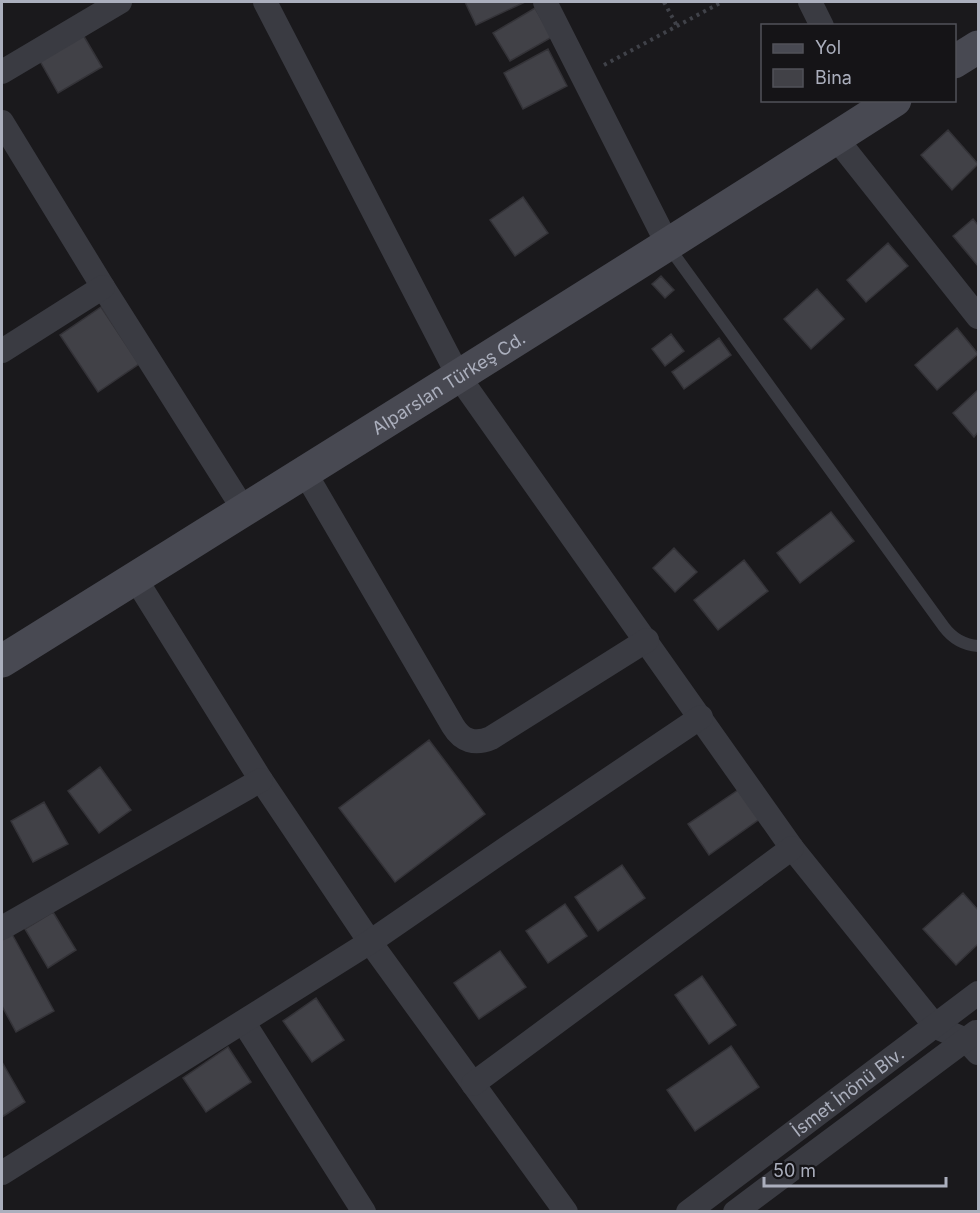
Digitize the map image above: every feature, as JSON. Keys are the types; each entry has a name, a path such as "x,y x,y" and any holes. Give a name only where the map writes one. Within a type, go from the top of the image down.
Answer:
{"street":[{"path":"2,72 120,2"},
{"path":"265,2 459,377 792,848 936,1027 974,1041"},
{"path":"545,2 668,245"},
{"path":"810,2 821,24"},
{"path":"956,61 978,47"},
{"name":"Alparslan Türkeş Cd.","path":"2,661 668,245 835,137 861,110 888,102"},
{"path":"2,122 244,510"},
{"path":"835,137 978,318"},
{"path":"2,351 103,287"},
{"path":"304,471 453,726 464,738 478,742 491,738 647,640"},
{"path":"135,578 261,780 370,942 566,1212"},
{"path":"2,1173 370,942 700,717"},
{"path":"2,928 261,780"},
{"path":"473,1084 792,848"},
{"name":"İsmet İnönü Blv.","path":"688,1212 936,1027 978,993"},
{"path":"244,1023 364,1212"},
{"name":"İsmet İnönü Blv.","path":"735,1212 974,1041"}],"lane":[{"path":"668,245 950,635 966,644 978,645"}],"path":[{"path":"664,2 677,26"},
{"path":"581,76 722,2"}],"building":[{"path":"465,2 525,2 476,25"},
{"path":"535,8 552,37 510,61 493,33"},
{"path":"79,28 102,67 58,93 36,54"},
{"path":"548,49 567,86 523,109 504,73"},
{"path":"948,130 978,164 952,190 921,155"},
{"path":"523,197 548,233 515,256 490,220"},
{"path":"973,219 978,225 978,266 953,236"},
{"path":"888,243 908,266 866,302 847,280"},
{"path":"661,276 674,290 665,298 652,284"},
{"path":"817,289 844,319 811,349 784,319"},
{"path":"101,307 139,364 98,392 60,335"},
{"path":"957,328 978,354 937,390 915,365"},
{"path":"671,334 684,351 665,366 652,349"},
{"path":"719,338 731,355 684,389 672,372"},
{"path":"978,390 978,432 974,437 953,413"},
{"path":"831,512 854,541 800,583 777,553"},
{"path":"674,548 697,572 675,592 653,568"},
{"path":"744,560 768,591 718,630 694,600"},
{"path":"429,740 485,814 395,882 339,808"},
{"path":"100,767 131,810 99,833 68,791"},
{"path":"741,788 761,818 709,855 688,824"},
{"path":"44,802 68,844 33,862 11,821"},
{"path":"622,865 645,898 598,931 575,897"},
{"path":"963,893 978,910 978,944 956,965 923,929"},
{"path":"565,904 587,936 548,963 526,931"},
{"path":"53,912 76,950 48,968 25,929"},
{"path":"12,934 54,1011 16,1032 2,1006 2,940"},
{"path":"500,951 526,987 479,1019 454,983"},
{"path":"702,976 736,1025 709,1044 675,995"},
{"path":"316,998 344,1040 312,1062 283,1021"},
{"path":"731,1046 759,1087 695,1131 667,1090"},
{"path":"228,1047 251,1082 206,1112 183,1078"},
{"path":"2,1062 25,1102 2,1117"}]}
